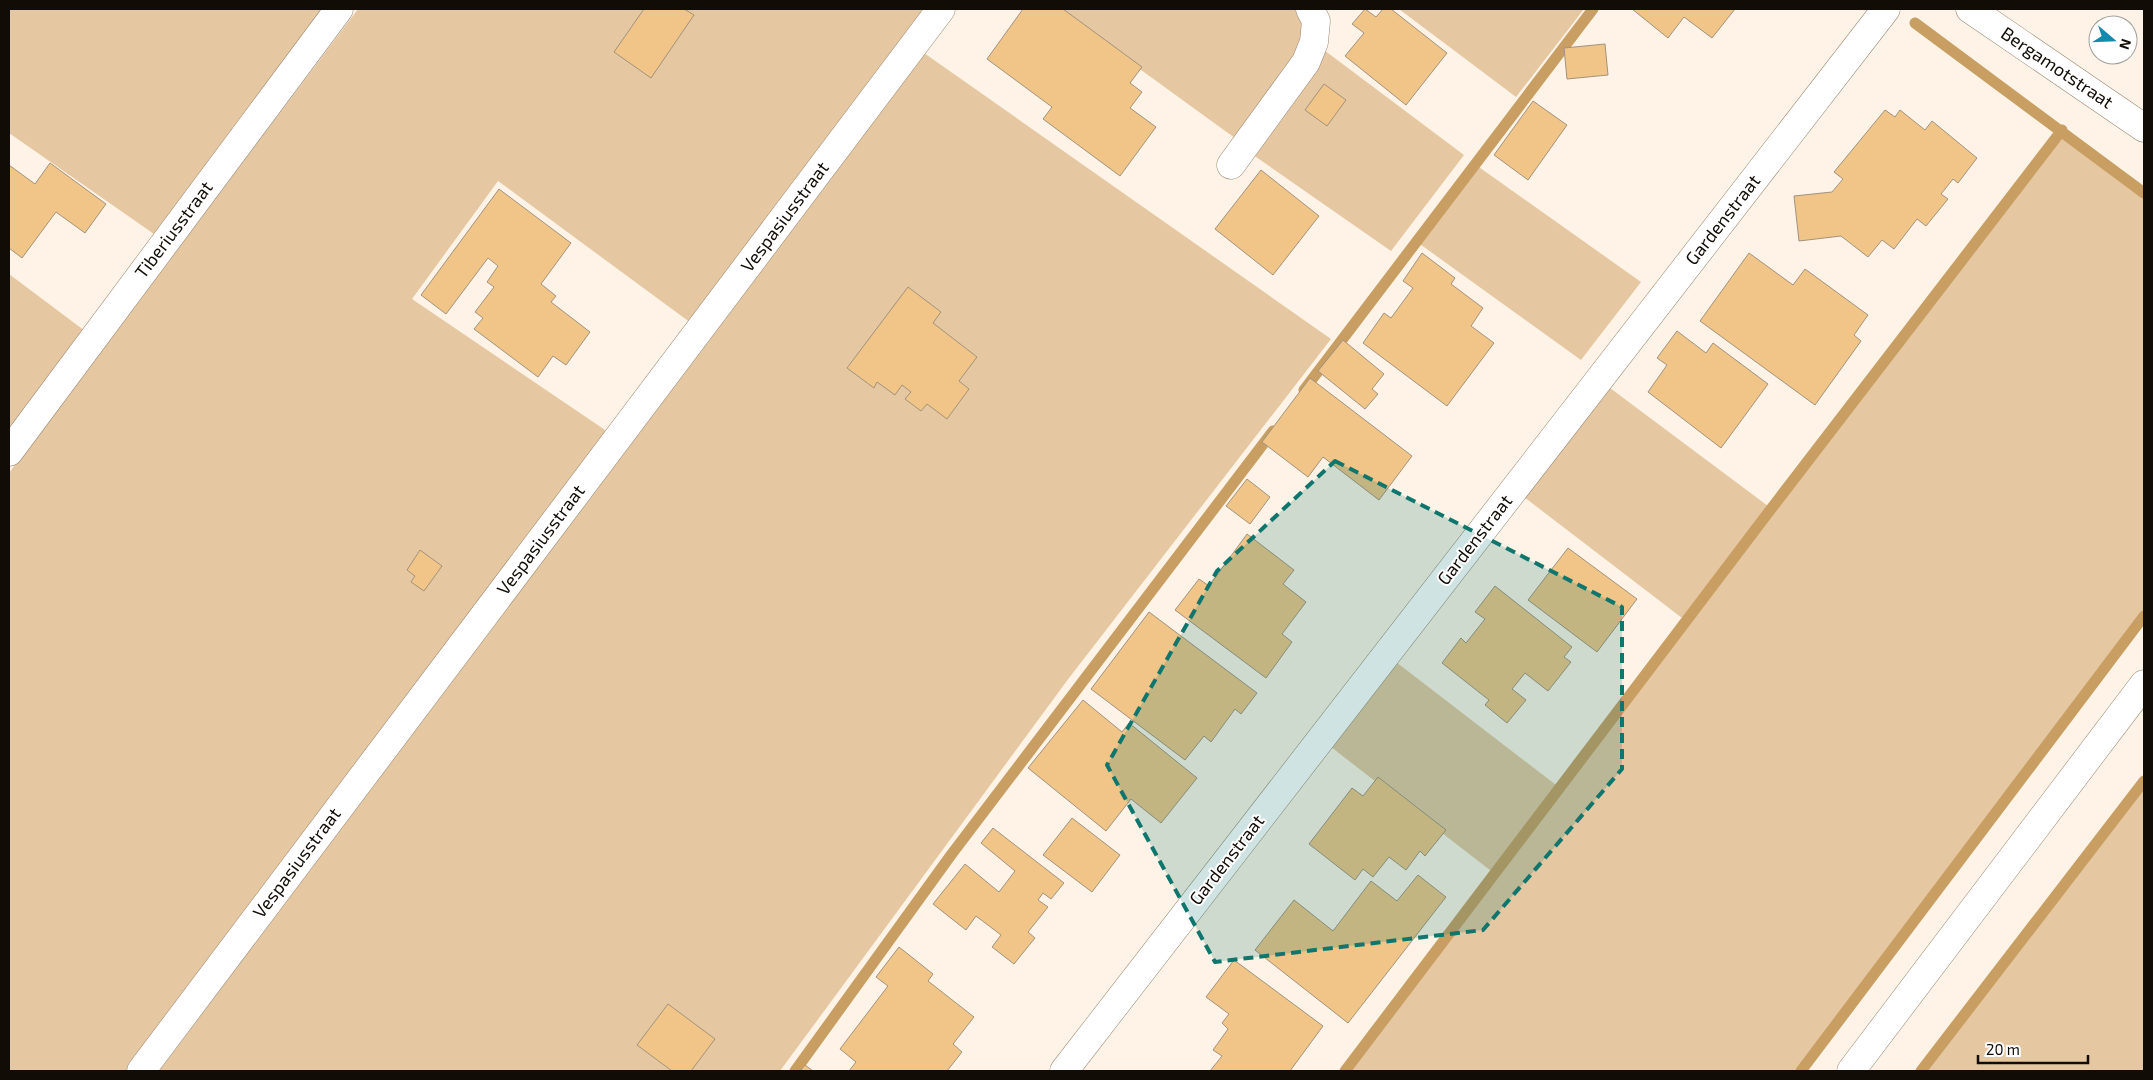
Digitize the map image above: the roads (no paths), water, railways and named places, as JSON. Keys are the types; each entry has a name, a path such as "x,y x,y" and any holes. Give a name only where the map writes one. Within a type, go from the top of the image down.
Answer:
{"street":[{"name":"Tiberiusstraat","path":"9,452 339,9"},
{"name":"Vespasiusstraat","path":"141,1071 941,9"},
{"path":"1231,165 1306,62 1314,42 1316,21 1310,9"},
{"name":"Gardenstraat","path":"1064,1071 1886,9"},
{"name":"Bergamotstraat","path":"1970,9 2144,128"},
{"path":"1851,1071 2144,684"}],"waterway":[{"path":"1304,390 1593,9"},
{"path":"1915,23 2144,193"},
{"path":"1345,1071 1771,509 2062,130"},
{"path":"795,1071 951,855 1273,431"},
{"path":"1801,1071 2144,616"},
{"path":"1921,1071 2144,781"}]}
